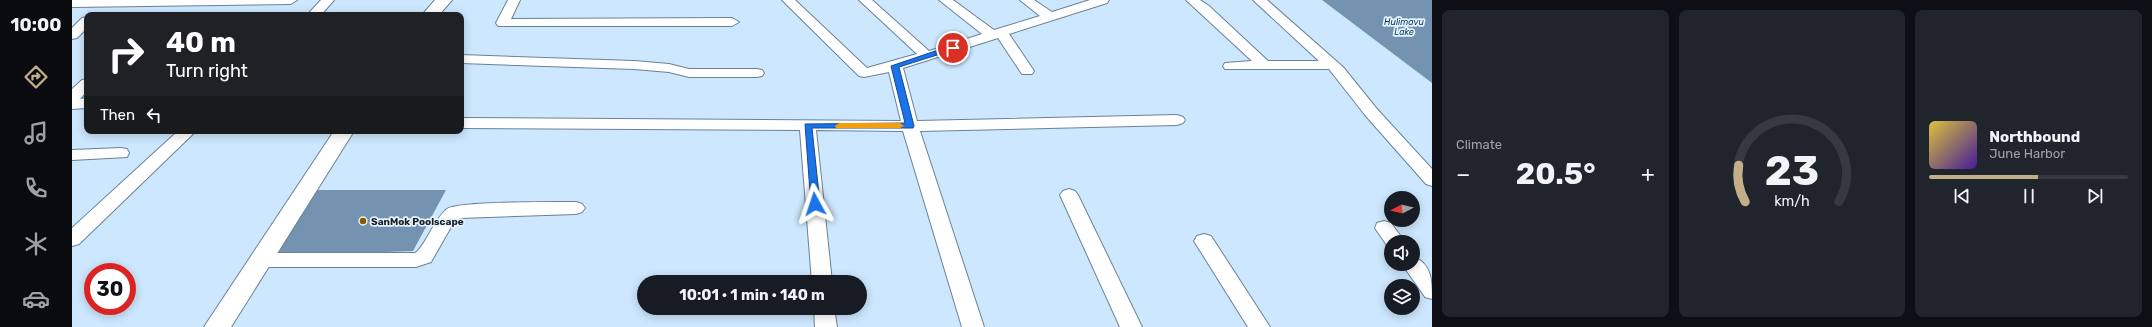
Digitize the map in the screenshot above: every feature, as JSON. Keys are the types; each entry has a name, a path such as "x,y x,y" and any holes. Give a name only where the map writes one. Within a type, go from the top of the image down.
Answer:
{"street":[{"path":"72,3 291,0"},
{"path":"317,12 328,0"},
{"path":"433,12 444,0"},
{"path":"514,0 503,23 732,22"},
{"path":"788,0 864,72 895,66 1103,0"},
{"path":"865,0 927,56"},
{"path":"945,0 997,34 1027,71"},
{"path":"1026,0 1051,17"},
{"path":"1192,0 1204,9 1265,66"},
{"path":"1259,0 1333,65 1371,112 1432,180"},
{"path":"97,12 108,2"},
{"path":"72,35 84,24"},
{"path":"464,60 634,65 669,68 689,72 756,73"},
{"path":"1230,66 1333,65"},
{"path":"895,66 910,126 973,327"},
{"path":"72,98 84,86"},
{"path":"72,104 84,104"},
{"path":"464,123 910,126 1177,120"},
{"path":"808,126 821,275"},
{"path":"72,239 80,225 185,134"},
{"path":"217,327 342,134"},
{"path":"72,156 121,153"},
{"path":"1069,195 1131,327"},
{"path":"260,260 416,260 424,257 444,223 455,212 576,208"},
{"path":"1204,241 1259,327"},
{"path":"1417,271 1432,291"},
{"path":"825,315 826,327"}],"water":[{"name":"Hulimavu Lake","path":"1322,0 1432,0 1432,83"},
{"name":"SanMok Poolscape","path":"316,190 446,190 413,251 274,256"}],"slow traffic":[{"path":"839,126 900,126"}],"place":[{"name":"SanMok Poolscape","path":"363,221"}],"route":[{"path":"815,204 808,126 910,126 895,66 953,48"}]}
